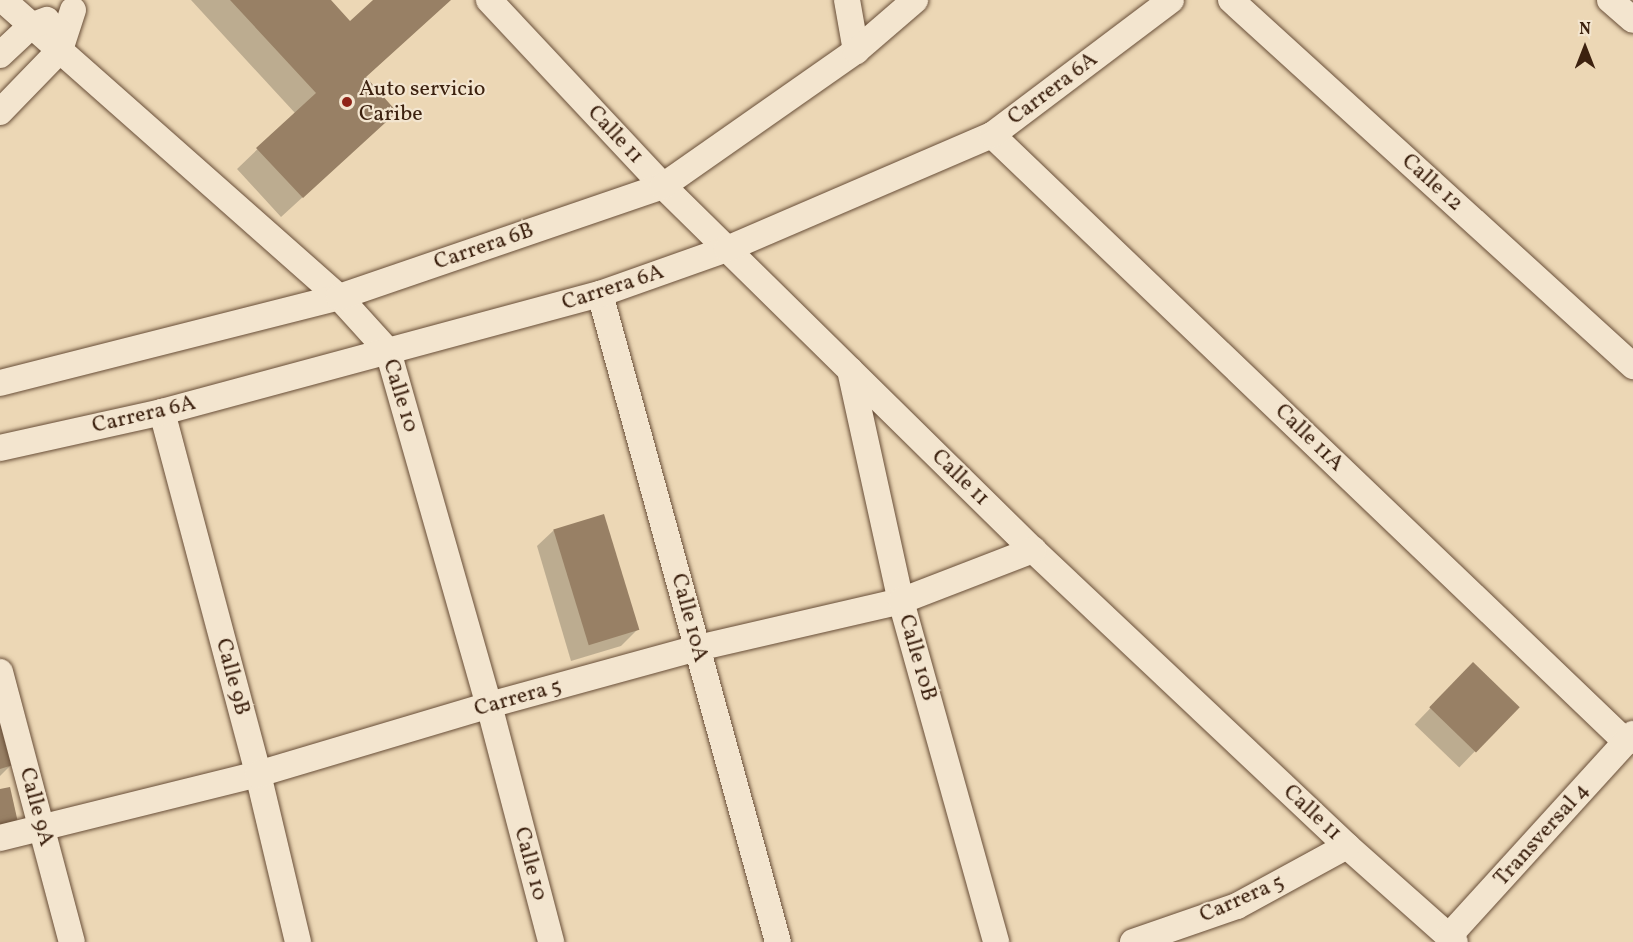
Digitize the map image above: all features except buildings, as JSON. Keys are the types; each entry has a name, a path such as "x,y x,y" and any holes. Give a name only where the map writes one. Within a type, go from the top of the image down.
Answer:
{"street":[{"name":"Calle 10","path":"3,0 339,297 388,351 489,705 551,942"},
{"name":"Calle 11","path":"489,0 663,186 849,370 1034,550 1347,846 1453,939"},
{"path":"847,0 856,51"},
{"name":"Carrera 6B","path":"0,383 339,297 663,186 856,51 915,0"},
{"name":"Carrera 6A","path":"0,448 162,412 600,294 727,249 992,135 1172,0"},
{"name":"Calle 12","path":"1231,0 1633,366"},
{"path":"1610,0 1633,20"},
{"path":"0,56 31,26 80,5"},
{"path":"0,112 60,50 80,5"},
{"name":"Calle 11A","path":"992,135 1629,738"},
{"name":"Calle 10A","path":"600,294 778,942"},
{"name":"Calle 10B","path":"849,370 901,601 996,942"},
{"name":"Calle 9B","path":"162,412 258,774 298,942"},
{"name":"Carrera 5","path":"0,838 258,774 489,705 698,648 901,601 1034,550"},
{"name":"Calle 9A","path":"0,672 72,942"},
{"name":"Transversal 4","path":"1453,939 1629,738"},
{"name":"Carrera 5","path":"1133,942 1237,906 1347,846"}],"place":[{"name":"Auto servicio Caribe","path":"347,102"}]}
